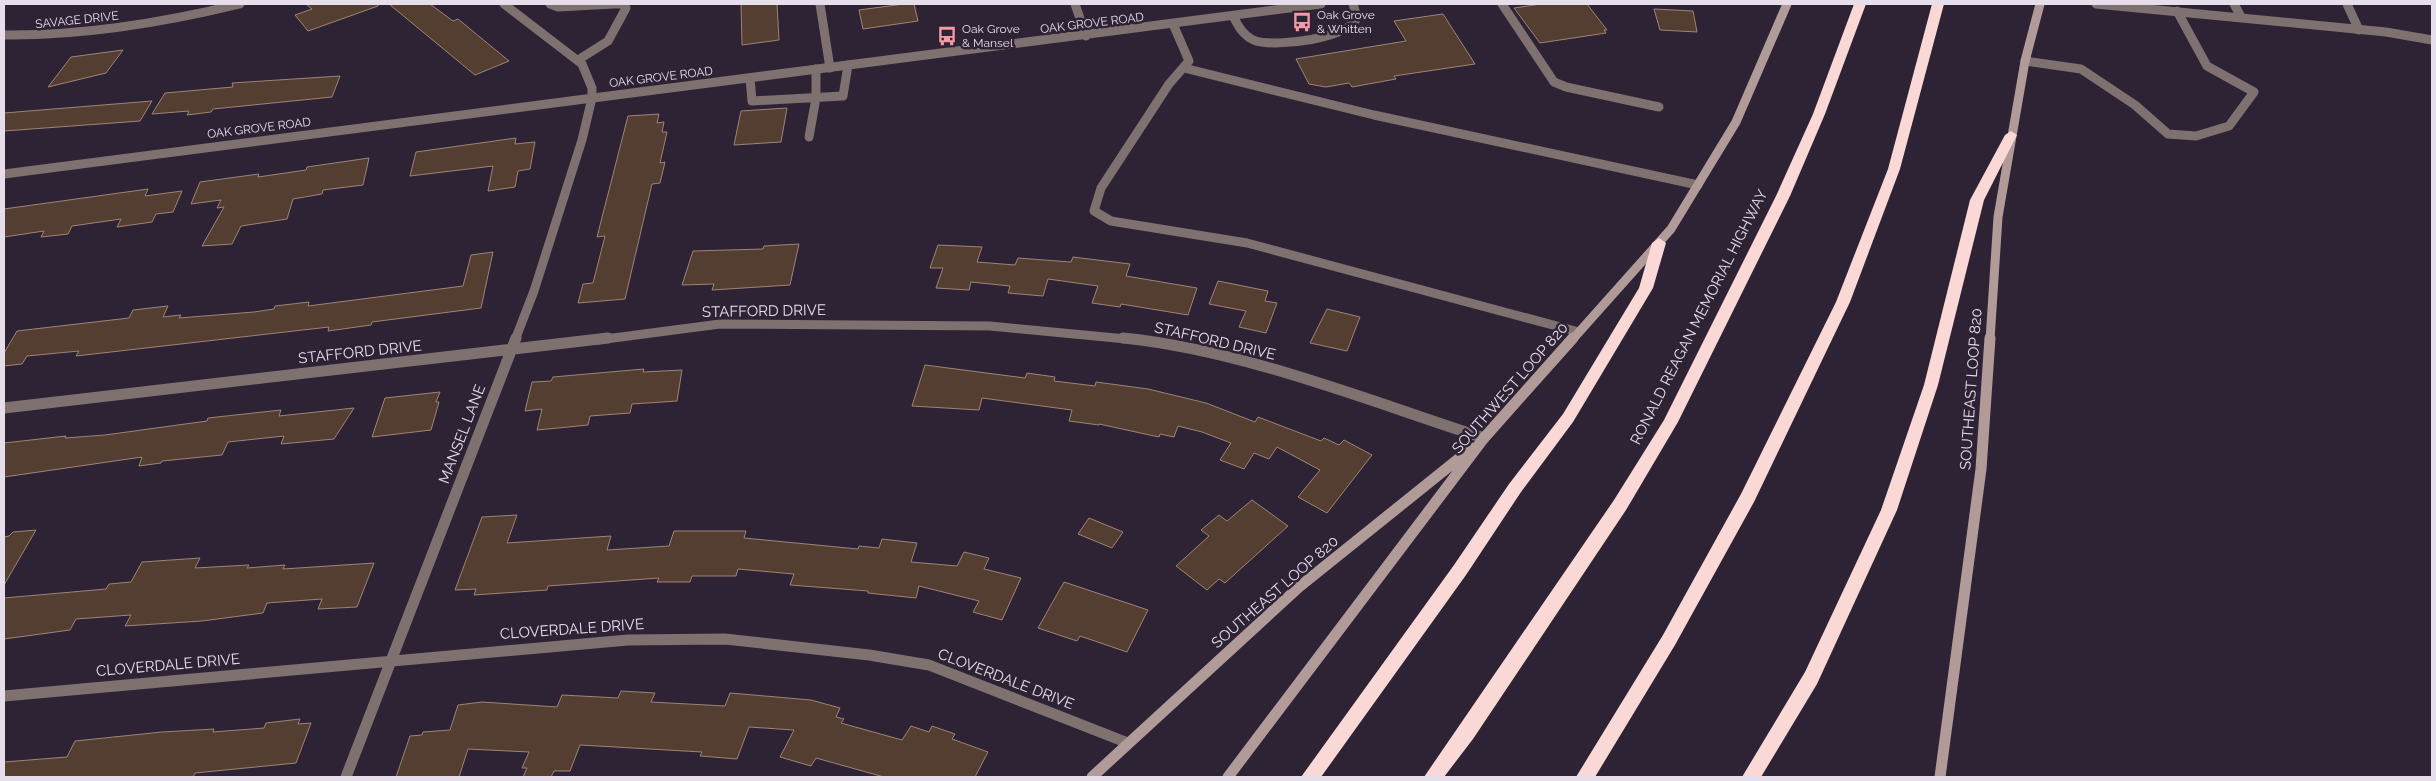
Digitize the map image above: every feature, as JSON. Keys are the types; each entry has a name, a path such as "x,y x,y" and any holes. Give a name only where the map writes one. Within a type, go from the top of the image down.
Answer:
{"highway":[{"name":"RONALD REAGAN MEMORIAL HIGHWAY","path":"1433,777 1466,733 1614,514 1670,422 1783,196 1819,114 1860,4"},
{"path":"1585,777 1669,640 1748,497 1843,302 1894,169 1938,4"},
{"path":"1752,777 1811,678 1889,510 1931,385 1977,200 2010,135"},
{"path":"1310,777 1460,570 1515,488 1568,418 1646,288 1659,243"}],"main road":[{"name":"SOUTHWEST LOOP 820","path":"1228,777 1484,438 1671,229 1736,122 1787,4"},
{"name":"SOUTHEAST LOOP 820","path":"1940,777 1981,469 1998,217 2010,135 2025,61 2040,4"},
{"name":"SOUTHEAST LOOP 820","path":"1092,777 1299,587 1484,438"}],"street":[{"name":"SAVAGE DRIVE","path":"4,35 61,34 138,25 240,4"},
{"path":"504,4 578,60 588,74 592,88 592,98"},
{"path":"550,4 558,7 624,4 626,8 608,41 578,60"},
{"path":"820,4 830,68"},
{"path":"1075,4 1086,36"},
{"name":"OAK GROVE ROAD","path":"4,174 1086,36 1321,4"},
{"path":"1233,16 1246,35 1267,44 1280,43 1337,34 1356,21 1357,13 1353,4"},
{"path":"1502,4 1554,82 1566,87 1659,107"},
{"path":"2096,4 2157,6 2177,11 2386,32 2432,40"},
{"path":"2234,4 2241,17"},
{"path":"2346,4 2359,30"},
{"path":"2025,61 2081,69 2135,105 2168,134 2196,136 2229,126 2254,92 2207,66 2177,11"},
{"path":"1173,24 1189,61 1170,84 1101,188 1094,211 1111,221 1247,243 1579,332"},
{"path":"750,78 752,101 842,96 848,65"},
{"path":"1184,68 1374,115 1698,185"},
{"path":"809,137 816,98 816,69"},
{"name":"MANSEL LANE","path":"346,777 534,292 582,140 592,98"},
{"name":"STAFFORD DRIVE","path":"4,408 510,351 720,324 990,326 1162,342 1260,365 1484,438"},
{"name":"CLOVERDALE DRIVE","path":"4,696 628,640 725,639 869,655 930,666 1128,743"}],"building":[{"path":"306,4 378,4 378,6 308,31 295,15 312,9"},
{"path":"389,4 430,4 453,21 458,19 509,61 475,75"},
{"path":"741,4 777,4 779,40 742,45"},
{"path":"914,4 918,21 863,29 859,10"},
{"path":"1541,4 1587,4 1607,30 1604,30 1606,33 1540,43 1514,8"},
{"path":"1654,9 1693,11 1697,32 1660,30"},
{"path":"1443,14 1475,64 1394,76 1396,79 1352,87 1349,83 1326,87 1309,84 1296,59 1406,41 1394,21"},
{"path":"123,50 106,73 48,87 71,57"},
{"path":"340,76 332,97 213,109 211,112 187,115 189,111 152,114 165,93 233,87 232,83"},
{"path":"152,101 140,121 4,131 4,113"},
{"path":"787,108 781,142 734,145 741,111"},
{"path":"659,114 657,123 664,122 662,132 667,132 660,163 665,162 660,183 652,184 625,299 578,303 583,284 593,283 605,236 597,237 628,116"},
{"path":"516,138 515,144 535,142 530,169 518,171 515,187 488,191 493,166 410,176 416,152"},
{"path":"369,158 363,185 323,190 322,194 293,199 287,219 241,226 232,244 202,246 224,207 217,208 221,200 191,204 200,182 259,174 258,177 306,170 307,167"},
{"path":"148,189 145,196 182,191 173,212 156,214 152,222 117,227 121,219 72,226 68,234 41,237 44,231 4,237 4,209"},
{"path":"799,244 790,285 712,290 714,284 682,285 693,251 763,249 764,246"},
{"path":"938,245 982,247 977,262 1015,265 1018,258 1071,262 1073,257 1130,264 1126,276 1197,288 1188,315 1121,304 1120,307 1092,303 1098,286 1048,279 1043,296 1008,293 1010,286 971,282 969,290 936,288 943,268 930,268"},
{"path":"493,252 481,308 372,322 371,325 328,331 329,327 76,356 79,351 27,356 22,364 4,366 4,353 17,331 129,318 133,310 168,306 163,317 181,315 179,318 254,312 274,309 275,306 309,302 308,306 463,286 471,255"},
{"path":"1218,281 1268,291 1265,301 1277,303 1266,333 1239,327 1246,311 1209,304"},
{"path":"1327,309 1360,317 1347,351 1310,343"},
{"path":"925,365 1025,378 1027,373 1055,377 1054,381 1095,386 1096,382 1148,389 1206,403 1255,422 1258,417 1321,441 1324,438 1339,445 1344,440 1372,455 1327,513 1298,497 1320,470 1277,447 1269,459 1254,453 1244,469 1220,460 1231,443 1202,432 1178,426 1174,437 1160,434 1159,437 1099,424 1069,421 1072,410 982,398 979,410 912,406"},
{"path":"644,369 643,372 682,370 677,401 632,404 630,413 590,416 588,425 537,430 542,409 525,411 532,382 551,381 553,377"},
{"path":"440,392 436,402 439,402 431,430 372,437 385,398"},
{"path":"354,408 334,439 281,444 284,436 228,442 222,455 162,461 161,463 139,466 142,457 4,477 4,443 66,436 65,438 105,435 207,421 208,418 281,410 279,416"},
{"path":"1252,500 1288,526 1225,583 1219,579 1207,590 1176,566 1209,536 1201,530 1219,515 1227,521"},
{"path":"517,515 507,543 611,536 607,550 669,546 674,531 746,531 744,538 858,549 859,546 879,548 882,539 917,543 911,562 957,566 964,552 989,558 984,569 1021,578 1002,620 973,612 979,601 919,586 916,598 868,593 868,591 790,585 794,574 738,569 736,576 692,576 690,582 657,582 659,578 548,586 547,590 474,595 476,589 455,590 482,517"},
{"path":"1089,518 1123,532 1112,548 1078,534"},
{"path":"36,530 4,585 4,537 9,536 13,532"},
{"path":"200,558 195,568 249,565 247,568 285,565 283,569 374,563 357,607 318,609 322,599 267,603 263,613 202,621 125,626 131,615 76,619 70,630 4,639 4,598 106,589 109,584 131,582 142,562"},
{"path":"1064,582 1148,610 1127,652 1080,636 1077,641 1038,628"},
{"path":"621,691 655,693 651,702 725,706 730,693 811,700 840,708 836,717 844,719 841,723 902,740 911,726 929,732 932,726 955,734 952,739 988,752 975,777 884,777 816,758 811,766 780,757 794,730 749,727 737,759 700,756 702,752 580,745 570,771 554,771 551,777 523,777 527,768 522,768 529,752 468,749 459,777 396,777 410,736 422,735 423,732 450,730 458,705 482,702 557,707 562,695 618,698"},
{"path":"300,719 298,724 311,723 296,763 195,773 193,777 4,777 4,762 67,757 75,741 162,732 214,729 213,732 264,728 266,723"}],"place":[{"name":"Oak Grove & Whitten","path":"1302,22"},
{"name":"Oak Grove & Mansel","path":"947,36"}]}
